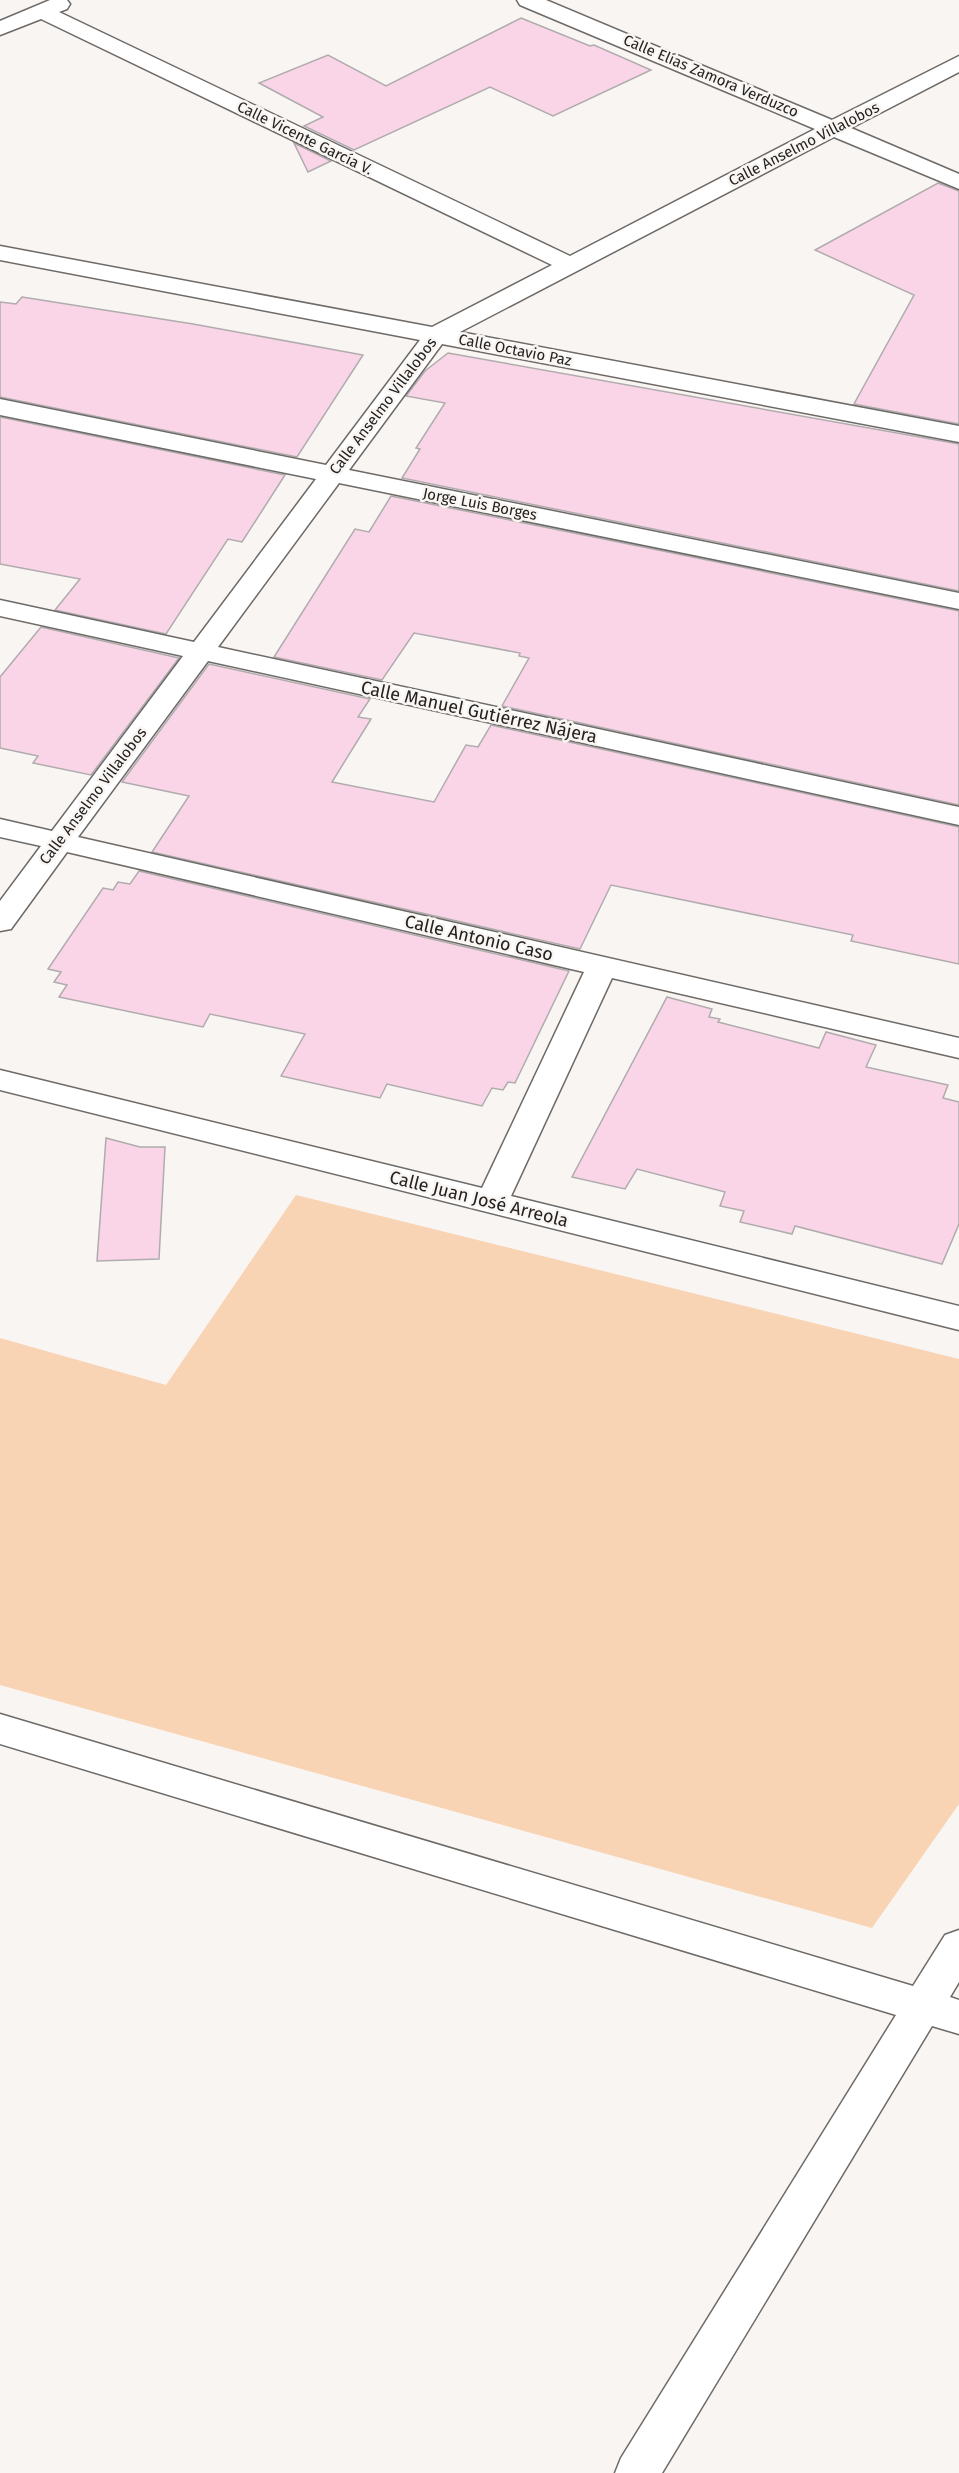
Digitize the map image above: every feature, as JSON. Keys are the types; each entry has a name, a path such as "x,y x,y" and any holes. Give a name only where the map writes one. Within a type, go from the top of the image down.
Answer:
{"street":[{"path":"0,28 68,0"},
{"name":"Calle Elías Zamora Verduzco","path":"528,0 959,182"},
{"name":"Calle Vicente García V.","path":"40,11 570,265"},
{"name":"Calle Anselmo Villalobos","path":"0,922 435,335 959,63"},
{"name":"Calle Octavio Paz","path":"0,254 959,434"},
{"name":"Jorge Luis Borges","path":"0,407 959,601"},
{"name":"Calle Manuel Gutiérrez Nájera","path":"0,608 959,816"},
{"name":"Calle Antonio Caso","path":"0,828 959,1048"},
{"path":"492,1202 602,966"},
{"name":"Calle Juan José Arreola","path":"0,1080 959,1318"},
{"path":"0,1729 940,2012"},
{"path":"637,2473 940,2012 959,1947"}],"shaded area":[{"path":"296,1195 959,1359 959,1804 872,1928 0,1685 0,1338 166,1385"}],"building":[{"path":"521,18 590,46 594,45 651,70 553,116 490,87 354,150 304,126 323,117 259,83 328,55 386,86"},
{"path":"294,143 331,161 308,172"},
{"path":"938,183 959,191 959,424 854,404 914,295 815,250"},
{"path":"22,297 193,324 363,355 297,457 0,397 0,302 16,304"},
{"path":"448,353 959,444 959,591 402,478 420,449 416,448 445,403 406,396 425,371"},
{"path":"0,417 285,475 242,542 228,539 166,634 55,610 80,579 0,564"},
{"path":"391,496 959,611 959,805 502,706 529,658 519,656 520,653 414,633 382,680 274,657 355,529 369,532"},
{"path":"41,627 179,658 91,775 33,763 38,756 0,748 0,677"},
{"path":"209,664 370,699 358,717 371,719 332,782 434,802 466,745 478,747 491,725 959,827 959,964 851,941 853,935 611,885 580,949 152,852 189,796 122,782"},
{"path":"139,871 569,971 515,1083 508,1082 503,1090 492,1088 482,1106 387,1084 380,1098 281,1076 305,1034 210,1014 203,1027 59,997 67,985 54,982 61,972 48,969 103,888 113,890 118,882 130,884"},
{"path":"667,997 712,1009 709,1017 720,1019 718,1022 819,1048 826,1032 876,1045 866,1067 948,1085 943,1098 959,1102 959,1224 942,1264 795,1226 792,1234 740,1222 744,1211 720,1206 725,1192 637,1169 625,1189 572,1177"},
{"path":"106,1138 140,1147 165,1147 159,1259 97,1261"}]}
